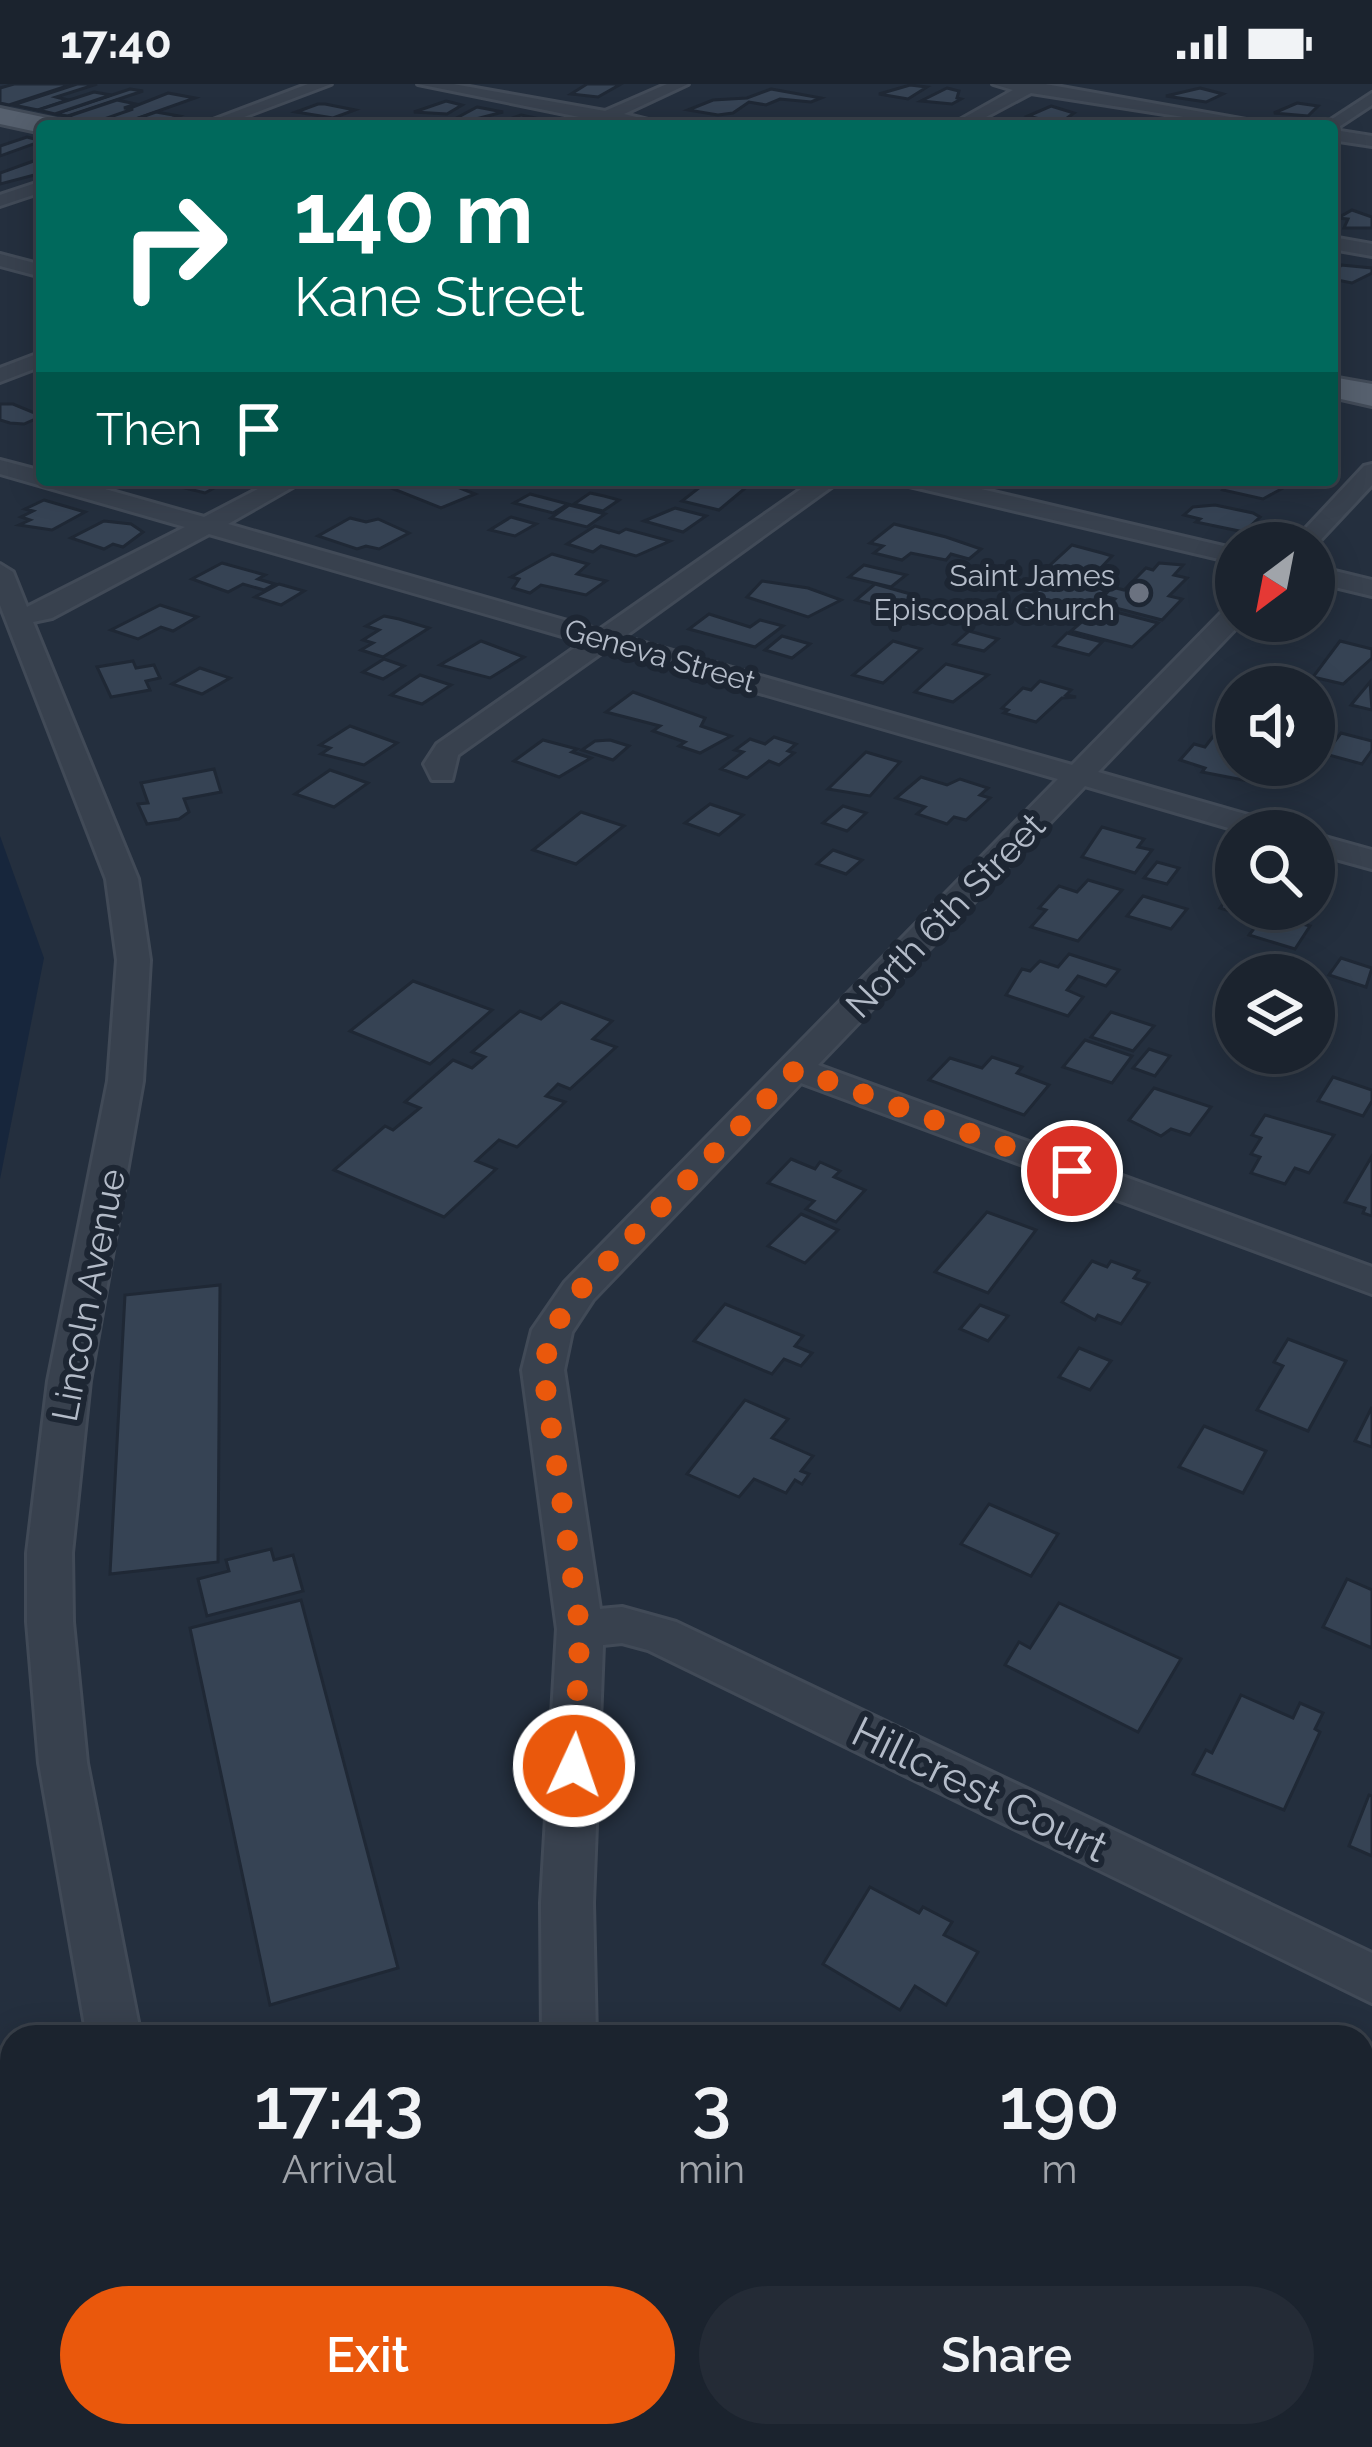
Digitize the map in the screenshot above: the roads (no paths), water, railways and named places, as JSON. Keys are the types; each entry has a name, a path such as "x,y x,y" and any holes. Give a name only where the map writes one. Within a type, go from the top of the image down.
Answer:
{"main road":[{"path":"0,116 36,124"},
{"path":"1338,388 1372,395"}],"street":[{"path":"222,120 323,84"},
{"path":"426,84 629,120"},
{"path":"596,120 680,84"},
{"path":"1001,84 1236,120"},
{"path":"968,120 1033,86"},
{"path":"1338,122 1372,98"},
{"path":"1338,136 1372,141"},
{"path":"0,201 36,188"},
{"path":"1338,244 1372,250"},
{"path":"0,260 36,269"},
{"path":"0,376 36,361"},
{"name":"Geneva Street","path":"0,466 36,476"},
{"path":"1324,522 1372,471"},
{"name":"Geneva Street","path":"69,486 1215,815"},
{"path":"19,617 43,612 282,486"},
{"path":"442,774 439,764 448,750 821,486"},
{"path":"938,486 1215,551"},
{"name":"Lincoln Avenue","path":"0,572 122,879 133,946 127,1086 63,1422 47,1586 62,1736 112,2025"},
{"path":"1335,579 1372,588"},
{"name":"North 6th Street","path":"569,2025 567,1903 580,1629 543,1370 548,1339 579,1291 1215,636"},
{"path":"1335,849 1372,860"},
{"path":"796,1069 1372,1281"},
{"name":"Hillcrest Court","path":"580,1629 622,1625 660,1635 1372,1979"}],"water":[{"path":"0,836 44,958 0,1179"}],"place":[{"name":"Saint James Episcopal Church","path":"1139,593"}]}
